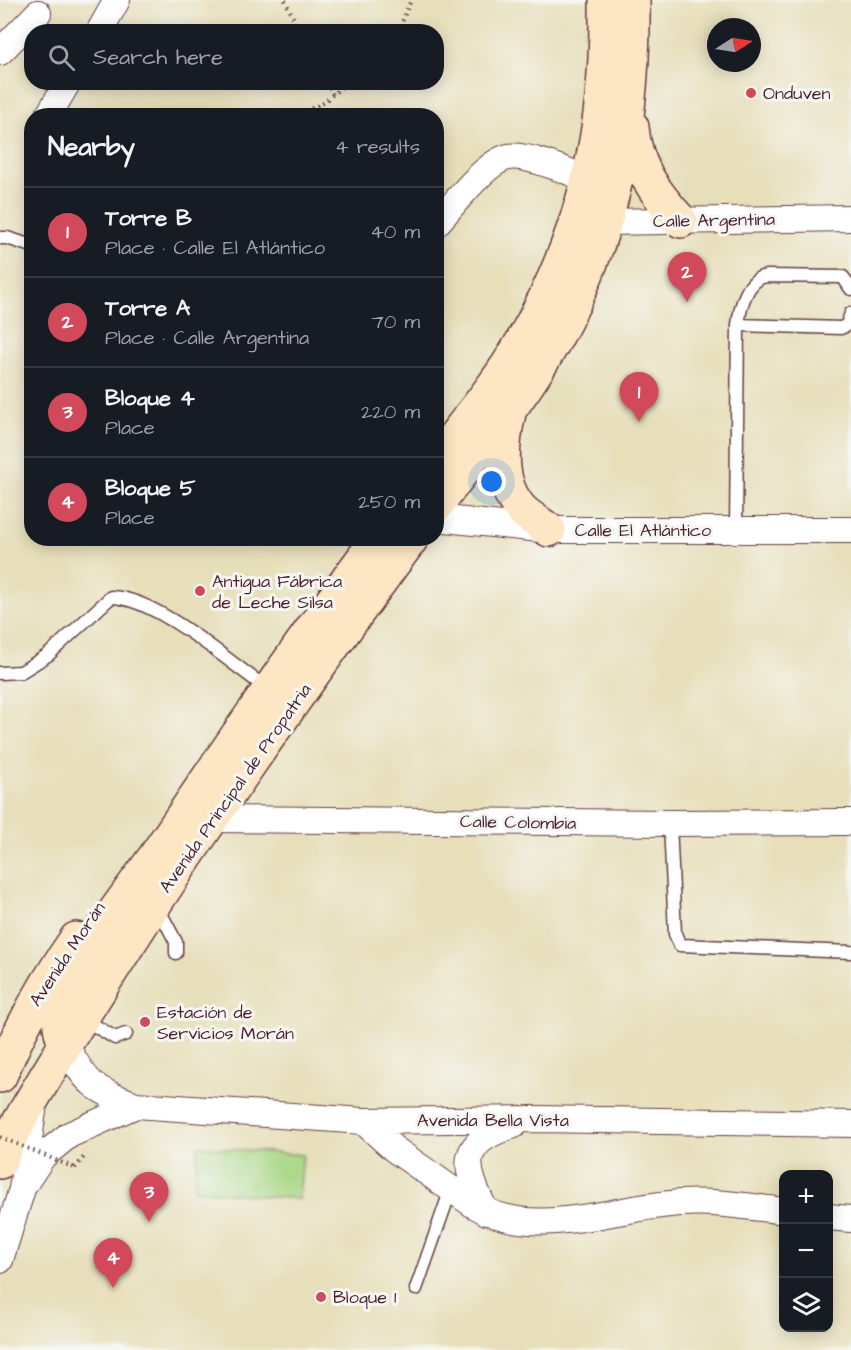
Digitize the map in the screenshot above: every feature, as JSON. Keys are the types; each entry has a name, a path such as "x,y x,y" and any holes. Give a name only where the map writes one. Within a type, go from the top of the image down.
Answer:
{"main road":[{"path":"444,451 525,363 570,308 594,256 589,179 603,99 606,0"},
{"path":"592,218 624,148 630,102 633,0"},
{"path":"630,102 633,141 641,168 654,193 681,221"},
{"path":"525,363 510,407 502,446 510,490 522,509 549,530"},
{"path":"444,495 510,407"},
{"name":"Avenida Principal de Propatria","path":"372,546 269,690 202,811 156,904 73,1031 59,1027 62,1005 74,979 158,851 202,811 336,642 406,546"},
{"name":"Avenida Morán","path":"0,1076 22,1023 46,980 122,874 158,851"},
{"path":"35,1098 32,1054 35,1022 46,980"},
{"path":"0,1162 9,1139 73,1031"}],"street":[{"path":"104,24 117,0"},
{"path":"28,24 39,13"},
{"path":"0,52 24,28"},
{"path":"53,108 63,90"},
{"path":"444,215 475,181 507,157 524,158 589,179"},
{"name":"Calle Argentina","path":"592,218 681,221 851,218"},
{"name":"Calle El Atlántico","path":"444,519 549,530 851,530"},
{"name":"Calle Colombia","path":"202,811 670,823 851,822"},
{"name":"Avenida Bella Vista","path":"73,1031 90,1083 102,1092 136,1105 363,1121 537,1119 851,1124"},
{"path":"0,1260 22,1189 35,1098"},
{"name":"Avenida Bella Vista","path":"22,1189 43,1156 69,1135 136,1105"},
{"path":"487,1212 470,1175 472,1151 490,1132 537,1119"},
{"path":"363,1121 394,1149 487,1212 534,1221 568,1221 682,1203 720,1204 779,1211"},
{"path":"833,1217 851,1219"}],"lane":[{"path":"0,238 24,243"},
{"path":"736,530 738,325 740,311 752,284 761,277 843,276 851,289"},
{"path":"738,325 841,328 847,325 851,313"},
{"path":"0,673 21,672 48,655 111,597 126,597 174,621 269,690"},
{"path":"670,823 675,934 680,945 851,952"},
{"path":"156,904 175,938 176,953"},
{"path":"73,1031 115,1038 126,1034"},
{"path":"416,1289 444,1215 451,1189"}],"path":[{"path":"285,0 296,24"},
{"path":"402,24 411,0"},
{"path":"331,90 333,95"},
{"path":"312,108 323,103 339,90"},
{"path":"0,1137 75,1168"}],"green space":[{"path":"198,1146 303,1155 299,1199 194,1190"}],"place":[{"name":"Onduven","path":"751,93"},
{"name":"Torre A","path":"687,302"},
{"name":"Torre B","path":"639,422"},
{"name":"Antigua Fábrica de Leche Silsa","path":"200,591"},
{"name":"Estación de Servicios Morán","path":"145,1022"},
{"name":"Bloque 4","path":"149,1222"},
{"name":"Bloque 5","path":"113,1288"},
{"name":"Bloque 1","path":"321,1297"}]}
